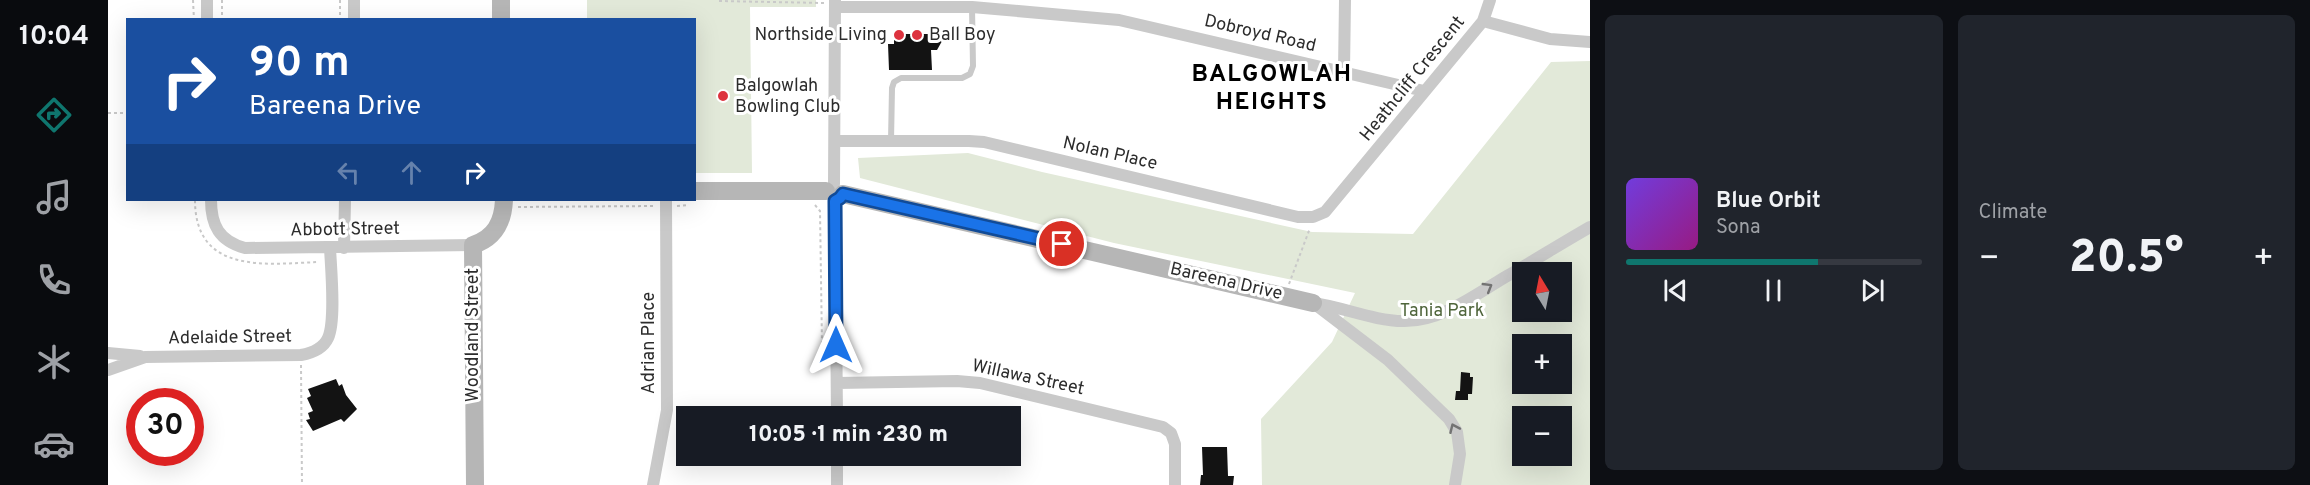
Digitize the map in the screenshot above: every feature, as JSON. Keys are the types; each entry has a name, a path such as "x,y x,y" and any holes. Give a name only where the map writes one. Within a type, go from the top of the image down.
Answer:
{"street":[{"path":"207,0 207,18"},
{"path":"354,0 354,18"},
{"path":"501,0 501,18"},
{"path":"1344,71 1345,0"},
{"name":"Heathcliff Crescent","path":"1313,218 1325,212 1357,176 1483,21 1490,0"},
{"path":"835,3 834,141 828,196 837,406"},
{"name":"Dobroyd Road","path":"835,3 972,7 1119,20 1424,91"},
{"path":"1483,21 1550,39 1590,42"},
{"name":"Nolan Place","path":"834,141 984,142 1287,214 1313,218"},
{"name":"Bareena Drive","path":"696,198 828,196 1398,321 1431,317 1458,305 1590,227"},
{"name":"Abbott Street","path":"211,201 213,222 221,236 236,246 245,248 473,245"},
{"path":"344,248 345,201"},
{"name":"Adrian Place","path":"653,485 667,410 666,203"},
{"name":"Woodland Street","path":"475,485 473,245 488,238 500,224 508,206"},
{"name":"Adelaide Street","path":"108,353 145,357 301,355 317,350 323,345 330,332 330,248"},
{"path":"1313,303 1388,360 1449,419 1457,432 1460,454 1455,485"},
{"path":"1353,332 1348,320 1351,315 1359,313"},
{"name":"Adelaide Street","path":"108,370 145,357"},
{"name":"Willawa Street","path":"837,383 957,381 981,383 1163,427 1171,433 1175,444 1175,485"},
{"path":"837,466 837,485"}],"lane":[{"path":"891,141 894,82 901,78 962,78 970,74 973,66 972,7"}],"path":[{"path":"194,0 194,18"},
{"path":"222,0 222,18"},
{"path":"340,0 340,18"},
{"path":"719,1 835,3"},
{"path":"108,113 126,113"},
{"path":"508,206 666,203"},
{"path":"809,205 815,205 820,210 822,345 836,345"},
{"path":"1285,296 1313,218"},
{"path":"820,243 824,241 825,222"},
{"path":"301,355 302,485"}],"green space":[{"name":"Balgowlah Bowling Club","path":"587,0 816,0 816,7 750,7 752,173 696,173 696,18 587,18"},
{"name":"Tania Park","path":"1590,61 1590,485 1262,485 1261,419 1332,342 1355,293 1114,243 860,178 858,158 968,153 1042,172 1312,232 1413,234 1551,62"}],"building":[{"path":"894,34 946,34 937,50 931,50 932,70 889,70 888,44 894,44"},
{"path":"1461,372 1470,373 1470,377 1473,377 1472,394 1468,394 1468,400 1455,400 1456,391 1460,391"},
{"path":"336,379 339,386 342,384 346,395 357,409 344,422 341,419 313,431 306,420 310,419 308,413 313,411 307,398 311,396 308,389"},
{"path":"1202,447 1227,447 1228,476 1234,476 1233,485 1200,485 1201,475 1203,475"}],"place":[{"name":"Northside Living","path":"899,35"},
{"name":"Ball Boy","path":"917,35"},
{"name":"Balgowlah Bowling Club","path":"723,96"}],"district":[{"name":"BALGOWLAH HEIGHTS","path":"1272,89"}],"route":[{"path":"836,345 835,201 843,194 1062,244"}]}
